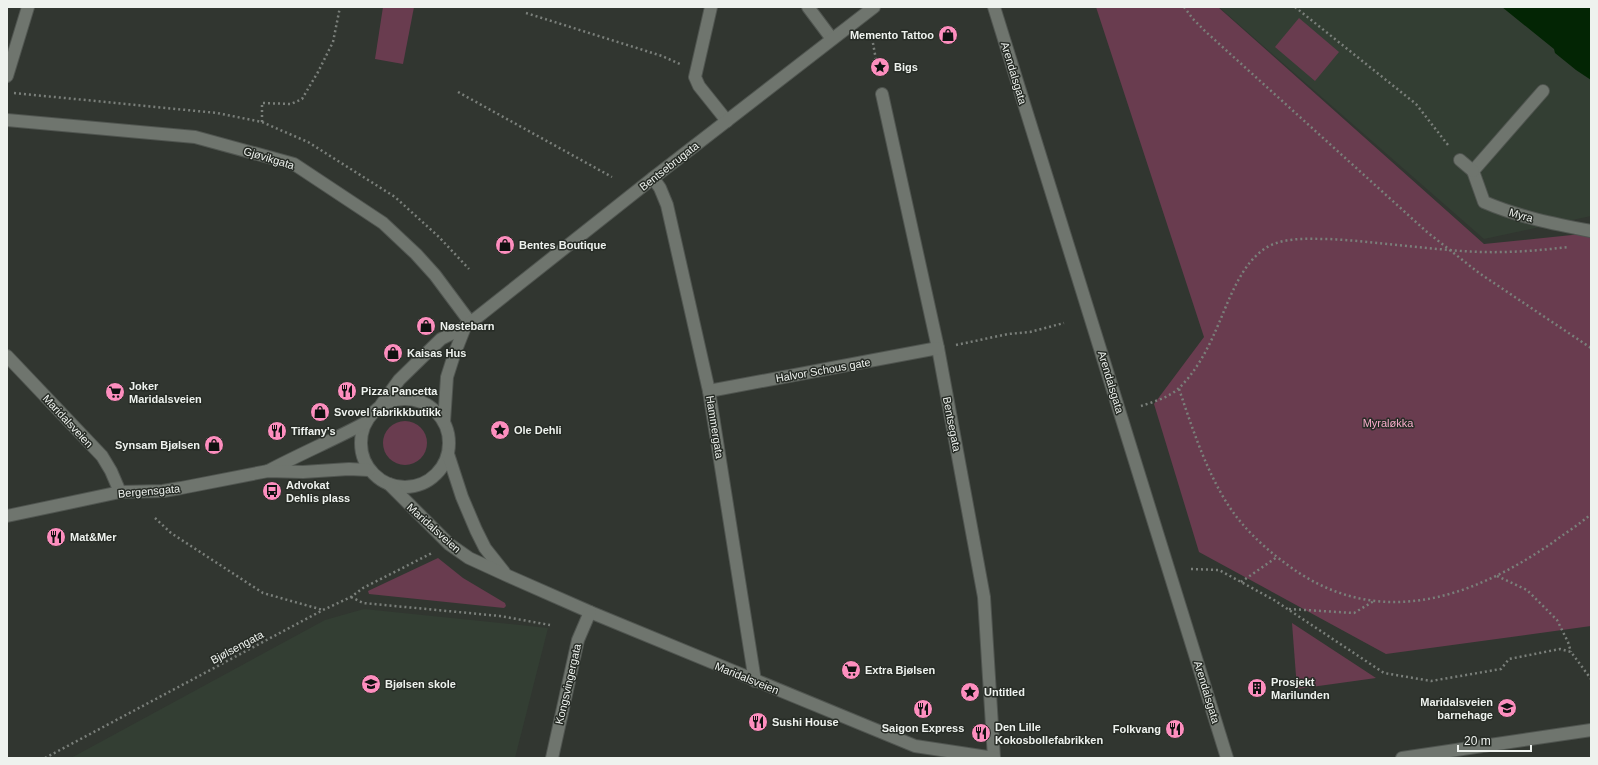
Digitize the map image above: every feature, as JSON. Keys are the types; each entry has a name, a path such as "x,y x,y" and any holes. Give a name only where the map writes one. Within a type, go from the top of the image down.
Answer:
{"street":[{"path":"7,76 28,7"},
{"path":"711,7 695,77 699,86 727,121"},
{"path":"808,7 832,39"},
{"name":"Bentsebrugata","path":"381,405 399,380 441,339 468,325 653,178 874,7"},
{"name":"Arendalsgata","path":"994,7 1227,758"},
{"path":"1473,172 1543,91"},
{"name":"Bentsegata","path":"882,94 938,348 984,598 994,758"},
{"name":"Gjøvikgata","path":"7,120 195,137 294,164 383,223 425,264 468,325"},
{"name":"Myra","path":"1460,160 1473,172 1484,202 1511,213 1542,222 1591,232"},
{"name":"Hammergata","path":"653,178 660,188 667,205 709,391 755,681"},
{"path":"444,422 447,377 454,355 468,325"},
{"name":"Halvor Schous gate","path":"709,391 938,348"},
{"name":"Maridalsveien","path":"7,356 102,456 111,471 120,492"},
{"path":"400,398 421,401 430,406 444,422 448,432 448,454 443,466 435,476 425,483 413,487 401,487 389,484 378,478 370,470 364,459 361,447 361,434 365,422 381,405 400,398"},
{"name":"Bergensgata","path":"268,471 365,422"},
{"name":"Maridalsveien","path":"448,454 462,497 482,542 506,575"},
{"name":"Bergensgata","path":"7,516 120,492 169,490 268,471 303,472 349,469 370,470"},
{"name":"Maridalsveien","path":"389,484 449,544 469,558 506,575 755,681 914,752 994,758"},
{"name":"Kongsvingergata","path":"552,758 578,640 590,612"},
{"path":"1402,758 1591,730"}],"path":[{"path":"262,122 262,103 291,104 302,99 333,42 340,7"},
{"path":"1184,7 1206,32 1427,232 1479,272 1591,348"},
{"path":"1295,7 1416,104 1460,160"},
{"path":"526,13 678,62 695,77"},
{"path":"872,38 882,94"},
{"path":"458,92 612,177"},
{"path":"1141,406 1179,389 1194,370 1215,333 1228,300 1239,279 1256,256 1268,247 1280,242 1296,239 1346,240 1494,253 1543,250 1573,245"},
{"path":"938,348 1008,334 1030,332 1064,323"},
{"path":"1179,389 1207,464 1226,501 1242,523 1263,546 1301,576 1344,596 1375,601 1404,602 1424,600 1453,593 1496,576 1538,552 1591,514"},
{"path":"155,518 171,533 263,593 323,610"},
{"name":"Bjølsengata","path":"46,758 323,610 351,597 363,588 436,551"},
{"path":"1241,582 1277,557"},
{"path":"1191,569 1219,570 1287,608 1384,673 1432,681 1501,669 1509,659 1560,649 1571,652"},
{"path":"1496,576 1527,590 1557,620 1568,642 1571,652 1591,679"},
{"path":"351,597 363,603 500,616 550,625"},
{"path":"1287,608 1354,613 1375,601"}],"shaded area":[{"path":"1219,7 1591,7 1591,216 1484,239"},
{"path":"1502,7 1591,7 1591,80 1555,53 1554,49"},
{"name":"Bjølsen skole","path":"364,609 548,628 515,758 71,758 325,620"}],"green space":[{"path":"383,7 414,7 403,64 375,59"},
{"name":"Myraløkka","path":"1096,7 1218,7 1484,244 1591,233 1591,626 1386,654 1199,552 1154,404 1204,337"},
{"path":"1299,18 1339,52 1315,81 1275,47"},
{"path":"405,421 417,425 423,431 427,443 423,455 417,461 405,465 393,461 387,455 383,443 387,431 393,425"},
{"path":"438,558 463,578 505,603 506,606 504,608 369,594 368,591"},
{"path":"1292,623 1376,678 1297,689"}],"place":[{"name":"Memento Tattoo","path":"948,35"},
{"name":"Bigs","path":"880,67"},
{"name":"Bentes Boutique","path":"505,245"},
{"name":"Nøstebarn","path":"426,326"},
{"name":"Kaisas Hus","path":"393,353"},
{"name":"Pizza Pancetta","path":"347,391"},
{"name":"Joker Maridalsveien","path":"115,392"},
{"name":"Svovel fabrikkbutikk","path":"320,412"},
{"name":"Ole Dehli","path":"500,430"},
{"name":"Tiffany’s","path":"277,431"},
{"name":"Synsam Bjølsen","path":"214,445"},
{"name":"Advokat Dehlis plass","path":"272,491"},
{"name":"Mat&Mer","path":"56,537"},
{"name":"Extra Bjølsen","path":"851,670"},
{"name":"Bjølsen skole","path":"371,684"},
{"name":"Prosjekt Marilunden","path":"1257,688"},
{"name":"Untitled","path":"970,692"},
{"name":"Maridalsveien barnehage","path":"1507,708"},
{"name":"Saigon Express","path":"923,709"},
{"name":"Sushi House","path":"758,722"},
{"name":"Folkvang","path":"1175,729"},
{"name":"Den Lille Kokosbollefabrikken","path":"981,733"}]}
